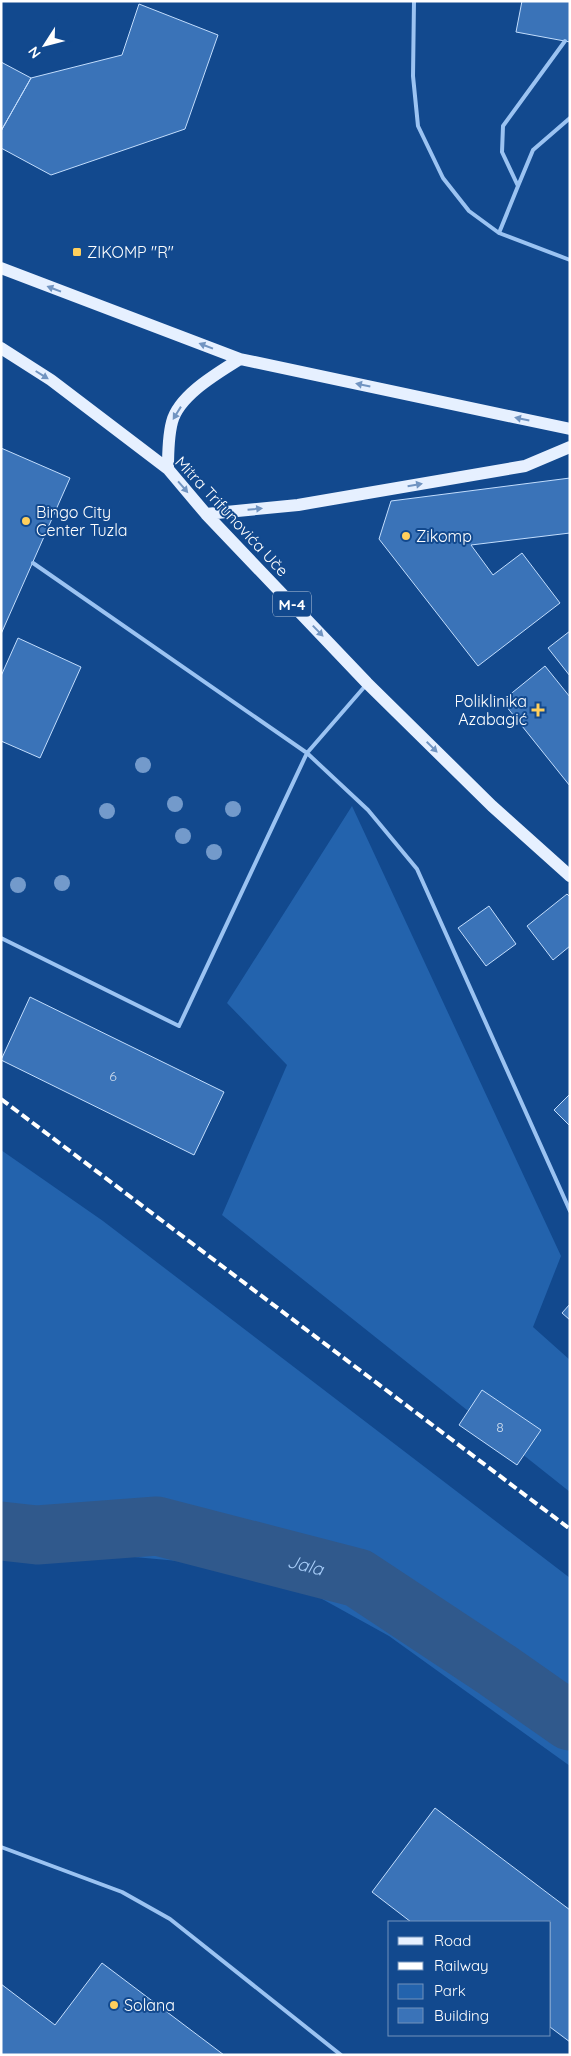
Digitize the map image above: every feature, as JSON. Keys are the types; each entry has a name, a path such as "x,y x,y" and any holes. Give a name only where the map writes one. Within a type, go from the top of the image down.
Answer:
{"main road":[{"path":"1,268 240,360 570,429"},
{"name":"Mitra Trifunovića Uče","path":"1,348 51,380 168,469 206,514 367,683 492,806 570,876"},
{"path":"168,469 172,420 182,404 208,378 240,360"},
{"path":"206,514 298,505 525,466 570,446"}],"lane":[{"path":"414,1 413,76 418,126 443,178 469,211 498,233 570,260"},
{"path":"518,186 502,152 503,126 565,41"},
{"path":"498,233 533,150 570,118"},
{"path":"32,563 308,753 368,810 417,869 570,1212"},
{"path":"1,938 179,1026 308,753 367,683"},
{"path":"1,1847 122,1892 170,1919 341,2055"}],"green space":[{"path":"352,806 561,1256 533,1327 570,1360 570,1492 222,1215 287,1065 227,1003"},
{"path":"1,1150 103,1221 570,1578 570,1766 389,1636 268,1569 1,1545"}],"building":[{"path":"522,1 570,1 570,42 516,32"},
{"path":"139,4 218,35 185,129 51,175 1,148 1,131 31,78 122,55"},
{"path":"1,62 31,78 1,131"},
{"name":"Bingo City Center Tuzla","path":"1,448 70,478 1,634"},
{"path":"570,478 570,533 471,545 493,575 522,553 560,603 478,666 379,539 391,501"},
{"path":"570,631 570,676 548,648"},
{"path":"18,638 81,667 40,758 1,741 1,676"},
{"path":"545,666 570,697 570,786 502,701"},
{"path":"567,894 570,897 570,946 553,960 527,926"},
{"path":"489,906 516,944 486,966 458,928"},
{"path":"30,997 224,1092 194,1155 1,1060"},
{"path":"570,1094 570,1126 554,1110"},
{"path":"570,1304 570,1320 562,1313"},
{"path":"482,1390 541,1430 517,1465 459,1425"},
{"path":"435,1808 570,1910 570,2042 551,2028 551,1921 410,1921 372,1892"},
{"name":"Solana","path":"102,1963 224,2055 1,2055 1,1984 55,2025"}],"waterway":[{"name":"Jala","path":"1,1531 37,1535 157,1526 358,1578 570,1721"}],"railway":[{"path":"1,1099 570,1529"}],"place":[{"name":"ZIKOMP \"R\"","path":"77,252"},
{"name":"Bingo City Center Tuzla","path":"26,521"},
{"name":"Zikomp","path":"406,536"},
{"name":"Poliklinika Azabagić","path":"538,710"},
{"name":"Solana","path":"114,2005"}]}
